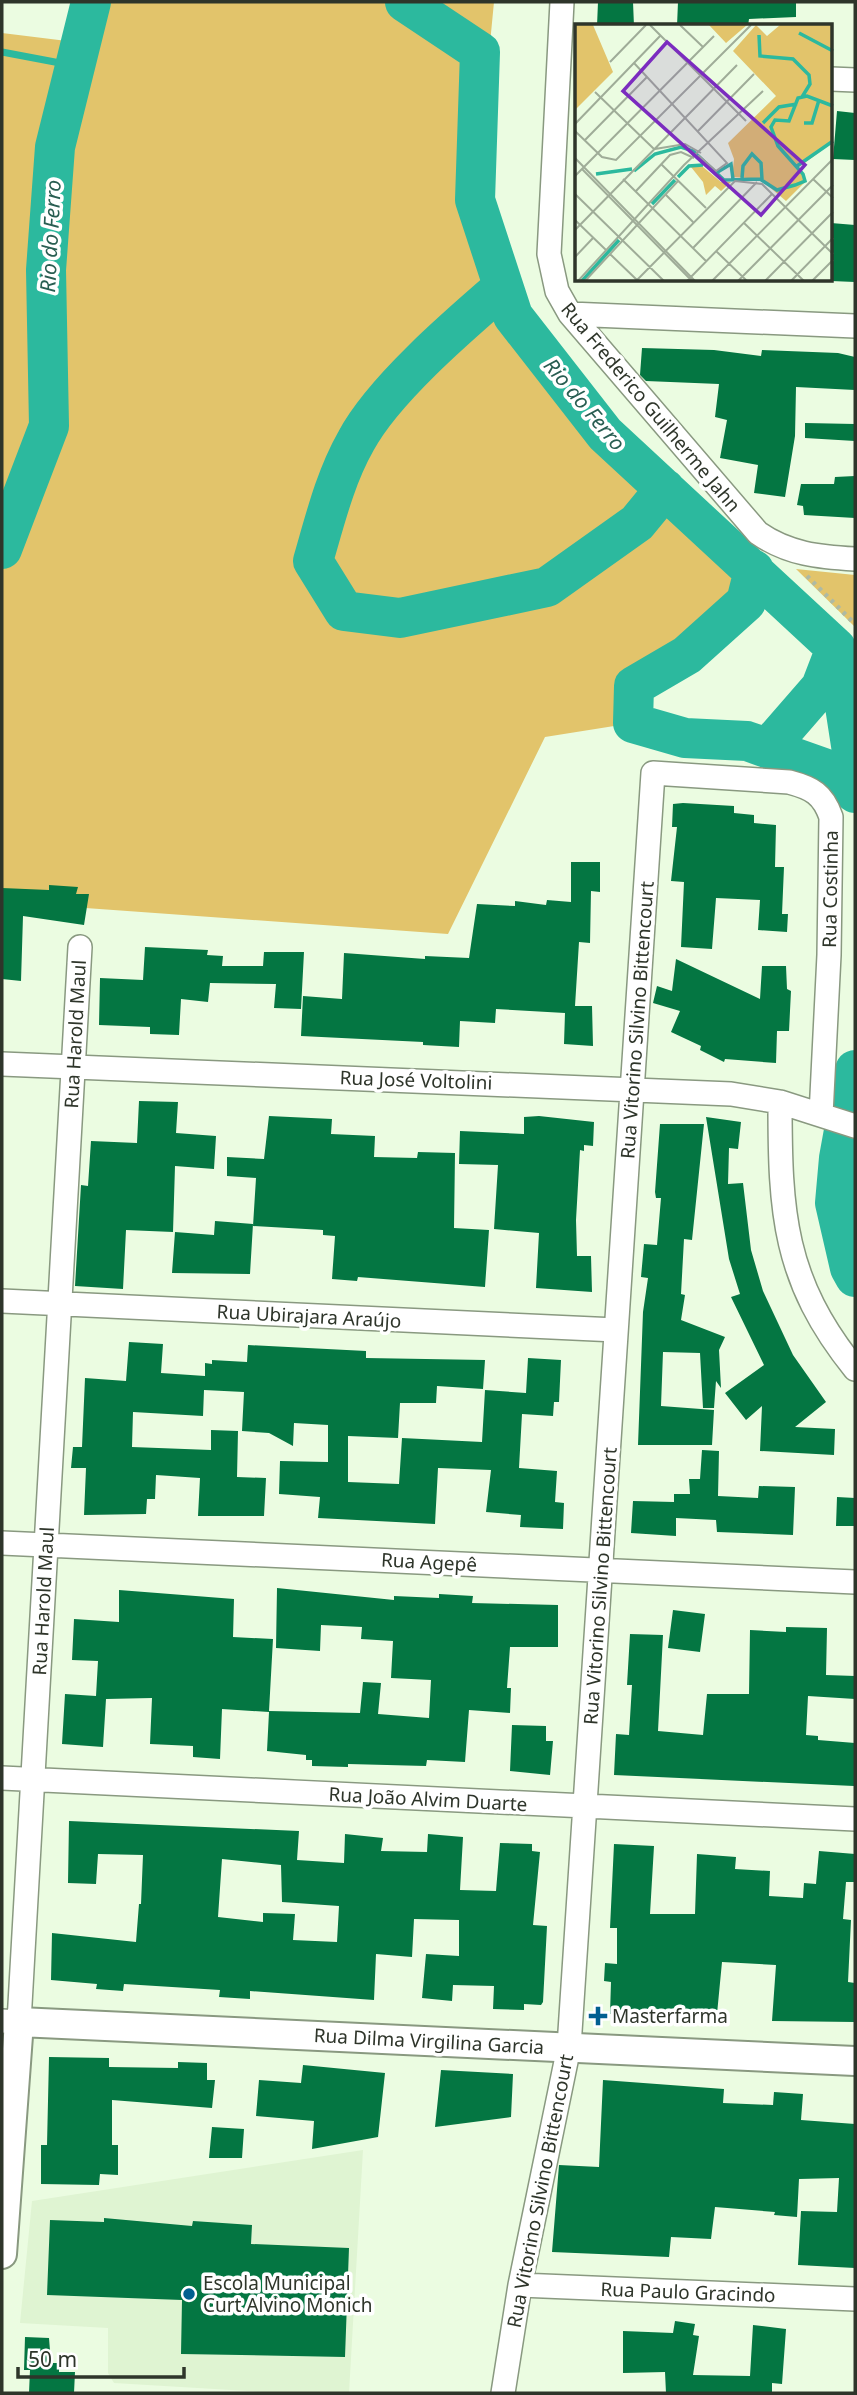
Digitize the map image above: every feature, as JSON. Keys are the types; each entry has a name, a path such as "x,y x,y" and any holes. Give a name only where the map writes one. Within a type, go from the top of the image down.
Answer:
{"street":[{"name":"Rua Frederico Guilherme Jahn","path":"562,2 568,68 549,254 557,291 570,314 744,519 777,546 820,557 855,559"},
{"path":"832,79 855,80"},
{"path":"570,314 855,326"},
{"name":"Rua Vitorino Silvino Bittencourt","path":"503,2393 520,2285 569,2047 653,773"},
{"name":"Rua Costinha","path":"653,773 789,782 810,788 825,799 831,817 824,1116"},
{"name":"Rua Harold Maul","path":"2,2254 10,2021 32,1780 80,947"},
{"name":"Rua José Voltolini","path":"2,1065 731,1094 780,1102 855,1126"},
{"path":"780,1102 780,1184 789,1244 799,1279 815,1314 855,1369"},
{"name":"Rua Ubirajara Araújo","path":"2,1301 616,1330"},
{"name":"Rua Agepê","path":"2,1543 855,1582"},
{"name":"Rua João Alvim Duarte","path":"2,1778 855,1819"},
{"name":"Rua Dilma Virgilina Garcia","path":"10,2021 855,2061"},
{"name":"Rua Paulo Gracindo","path":"520,2285 855,2299"}],"path":[{"path":"806,575 855,624"}],"shaded area":[{"path":"76,2 494,2 476,188 513,316 605,434 733,549 746,602 687,655 634,686 633,723 545,737 448,934 2,902 2,33 67,41"},
{"path":"796,569 855,575 855,627"},
{"name":"Escola Municipal Curt Alvino Monich","path":"363,2150 349,2393 281,2393 114,2383 108,2373 108,2328 20,2323 32,2201"}],"building":[{"path":"598,2 633,2 634,24 597,24"},
{"path":"678,2 796,2 796,17 749,19 748,24 677,24"},
{"path":"837,111 855,113 855,160 833,159"},
{"path":"832,223 855,225 855,282 832,281"},
{"path":"642,348 714,350 761,356 762,350 838,353 855,357 855,390 796,387 795,436 785,497 754,493 758,465 720,458 727,420 715,417 719,384 646,381 640,375"},
{"path":"805,423 855,424 855,441 805,438"},
{"path":"855,476 855,518 804,515 803,506 797,505 801,484 834,484 835,477"},
{"path":"673,804 734,806 734,813 754,815 754,823 776,825 775,867 784,867 782,914 788,914 787,932 758,930 760,900 716,898 712,949 681,947 684,882 671,881 677,827 672,827"},
{"path":"571,862 600,862 600,892 591,891 590,943 579,942 575,1006 592,1006 593,1046 564,1044 565,1013 496,1009 495,1023 460,1021 459,1047 423,1045 423,1042 301,1036 303,996 342,999 344,953 425,959 425,956 469,958 477,904 515,906 515,901 546,905 547,900 571,902"},
{"path":"49,885 78,887 76,894 89,894 84,925 23,916 21,981 2,979 2,888 49,890"},
{"path":"145,947 208,950 207,955 223,956 222,966 263,966 264,952 304,952 301,1009 274,1008 276,984 210,983 208,1002 181,999 179,1035 150,1034 150,1027 99,1025 100,978 143,980"},
{"path":"676,959 760,999 762,966 786,966 787,989 791,991 789,1031 777,1031 776,1063 725,1059 724,1062 700,1050 701,1046 671,1032 680,1011 653,1003 657,986 672,991"},
{"path":"139,1101 178,1102 176,1133 216,1136 214,1169 175,1166 173,1232 126,1230 123,1289 75,1286 81,1185 88,1186 91,1141 137,1143"},
{"path":"269,1116 332,1119 331,1134 375,1136 374,1157 417,1158 418,1152 455,1153 454,1228 489,1230 485,1287 358,1277 357,1281 332,1279 335,1236 323,1235 323,1230 253,1226 256,1178 227,1176 227,1157 264,1159"},
{"path":"524,1117 594,1122 593,1146 584,1145 584,1151 580,1150 576,1220 577,1256 591,1256 592,1292 536,1288 539,1233 494,1229 498,1165 459,1164 460,1131 524,1134"},
{"path":"706,1117 741,1122 738,1149 729,1148 728,1184 743,1183 751,1250 763,1291 793,1355 826,1402 795,1427 835,1429 834,1455 760,1451 762,1406 746,1420 725,1393 764,1365 731,1297 740,1294 729,1259"},
{"path":"660,1124 704,1124 692,1240 684,1239 681,1294 685,1295 681,1320 725,1337 719,1350 721,1388 716,1381 714,1408 703,1408 700,1353 663,1352 661,1406 714,1410 712,1445 638,1445 643,1312 648,1278 641,1277 644,1244 657,1245 661,1198 656,1198 655,1192"},
{"path":"215,1221 253,1224 250,1274 172,1273 175,1232 214,1235"},
{"path":"129,1342 163,1344 161,1373 205,1376 205,1363 212,1364 212,1360 247,1362 248,1345 366,1351 366,1358 485,1360 483,1389 437,1386 436,1403 400,1403 398,1438 348,1436 348,1482 399,1484 402,1438 482,1442 485,1390 526,1393 528,1358 561,1360 559,1402 554,1402 553,1416 522,1414 519,1468 557,1471 555,1502 564,1503 563,1529 520,1527 521,1515 486,1512 491,1470 438,1468 435,1524 318,1518 320,1497 279,1494 280,1461 328,1462 328,1425 294,1423 293,1446 269,1433 242,1431 244,1392 204,1390 203,1416 133,1412 132,1447 211,1450 211,1430 238,1431 237,1477 266,1478 264,1516 198,1516 200,1478 156,1475 155,1499 147,1499 146,1514 84,1515 86,1468 71,1468 73,1447 82,1447 85,1378 126,1381"},
{"path":"702,1450 719,1451 718,1496 758,1498 759,1486 795,1487 793,1535 717,1532 716,1520 676,1518 676,1536 631,1533 633,1501 674,1502 674,1494 690,1494 689,1479 700,1479"},
{"path":"837,1497 855,1498 855,1526 836,1526"},
{"path":"277,1588 394,1600 394,1596 439,1598 439,1594 473,1596 472,1603 558,1605 558,1647 510,1647 507,1688 511,1688 510,1713 469,1710 465,1762 427,1760 426,1766 312,1766 312,1760 306,1760 306,1755 267,1751 269,1712 222,1709 220,1759 193,1757 193,1746 150,1744 152,1698 106,1699 103,1747 62,1744 65,1694 96,1696 98,1661 72,1660 74,1619 119,1622 119,1590 234,1599 233,1637 273,1639 269,1711 360,1713 363,1682 381,1683 378,1714 429,1718 431,1680 391,1678 393,1641 361,1639 362,1627 321,1625 320,1651 276,1648"},
{"path":"673,1610 705,1614 700,1652 668,1648"},
{"path":"786,1627 827,1628 826,1675 855,1676 855,1699 808,1696 806,1735 818,1736 818,1740 855,1743 854,1786 614,1775 616,1734 629,1735 632,1685 627,1685 630,1634 663,1635 658,1731 703,1735 707,1694 749,1694 750,1630 786,1632"},
{"path":"512,1725 546,1726 546,1741 553,1741 550,1775 510,1771"},
{"path":"69,1821 299,1831 297,1860 344,1863 345,1834 383,1838 381,1851 427,1852 428,1834 463,1837 460,1890 496,1891 500,1843 532,1844 532,1851 540,1852 533,1925 547,1926 543,2002 541,2005 524,2004 524,2010 493,2009 494,1986 453,1985 452,2001 422,1998 426,1954 459,1956 459,1920 414,1919 412,1957 376,1954 374,2000 250,1991 250,1999 219,1997 220,1990 124,1984 123,1991 96,1989 97,1984 51,1980 52,1933 136,1942 143,1855 98,1854 96,1884 68,1883","holes":["222,1859 281,1865 282,1902 339,1906 337,1942 293,1940 295,1914 263,1913 263,1922 218,1917"]},
{"path":"614,1844 654,1846 650,1914 695,1914 697,1854 736,1857 735,1869 770,1871 769,1896 803,1898 804,1883 816,1884 819,1851 855,1854 855,1882 846,1882 843,1919 851,1920 848,1982 855,1983 855,2022 772,2021 776,1965 722,1962 717,2014 685,2010 685,2015 646,2012 646,2015 610,2014 611,1982 604,1981 605,1963 617,1964 617,1928 610,1928"},
{"path":"49,2057 109,2058 109,2067 178,2068 178,2062 207,2063 207,2080 215,2080 212,2108 112,2100 112,2145 118,2145 118,2175 100,2174 99,2185 41,2184 41,2145 47,2145"},
{"path":"303,2065 385,2073 378,2137 312,2149 314,2121 256,2116 259,2080 301,2083"},
{"path":"441,2070 513,2074 511,2117 435,2127"},
{"path":"603,2080 724,2089 723,2103 773,2105 774,2092 803,2094 801,2120 855,2124 855,2268 798,2265 801,2211 837,2212 839,2178 799,2179 797,2217 774,2215 775,2212 715,2207 711,2239 671,2237 669,2257 552,2252 559,2165 599,2167"},
{"path":"212,2127 244,2129 242,2158 209,2158"},
{"path":"104,2218 192,2226 193,2221 252,2225 251,2244 349,2248 345,2357 181,2354 182,2300 47,2295 50,2220 104,2222"},
{"path":"675,2321 695,2324 693,2335 699,2336 693,2375 750,2376 753,2325 786,2329 782,2384 772,2383 772,2393 666,2393 665,2372 623,2373 623,2331 673,2333"},
{"path":"25,2337 49,2338 51,2363 59,2363 59,2372 75,2372 74,2393 29,2393 30,2370 24,2370"}],"waterway":[{"name":"Rio do Ferro","path":"2,549 49,426 46,270 55,147 91,2"},
{"name":"Rio do Ferro","path":"405,2 480,52 475,200 513,316 605,434 836,648 855,771"},
{"path":"2,52 76,66"},
{"path":"503,287 444,339 403,380 368,421 349,455 331,500 313,561 344,611 400,618 547,587 637,523 665,489"},
{"path":"754,570 746,602 687,655 634,686 633,723 685,738 747,741 824,768 855,793"},
{"path":"768,748 821,687 836,648"},
{"name":"Rio do Ferro","path":"855,1070 839,1158 835,1203 850,1268 855,1277"}],"place":[{"name":"Masterfarma","path":"598,2016"},
{"name":"Escola Municipal Curt Alvino Monich","path":"189,2294"}]}
